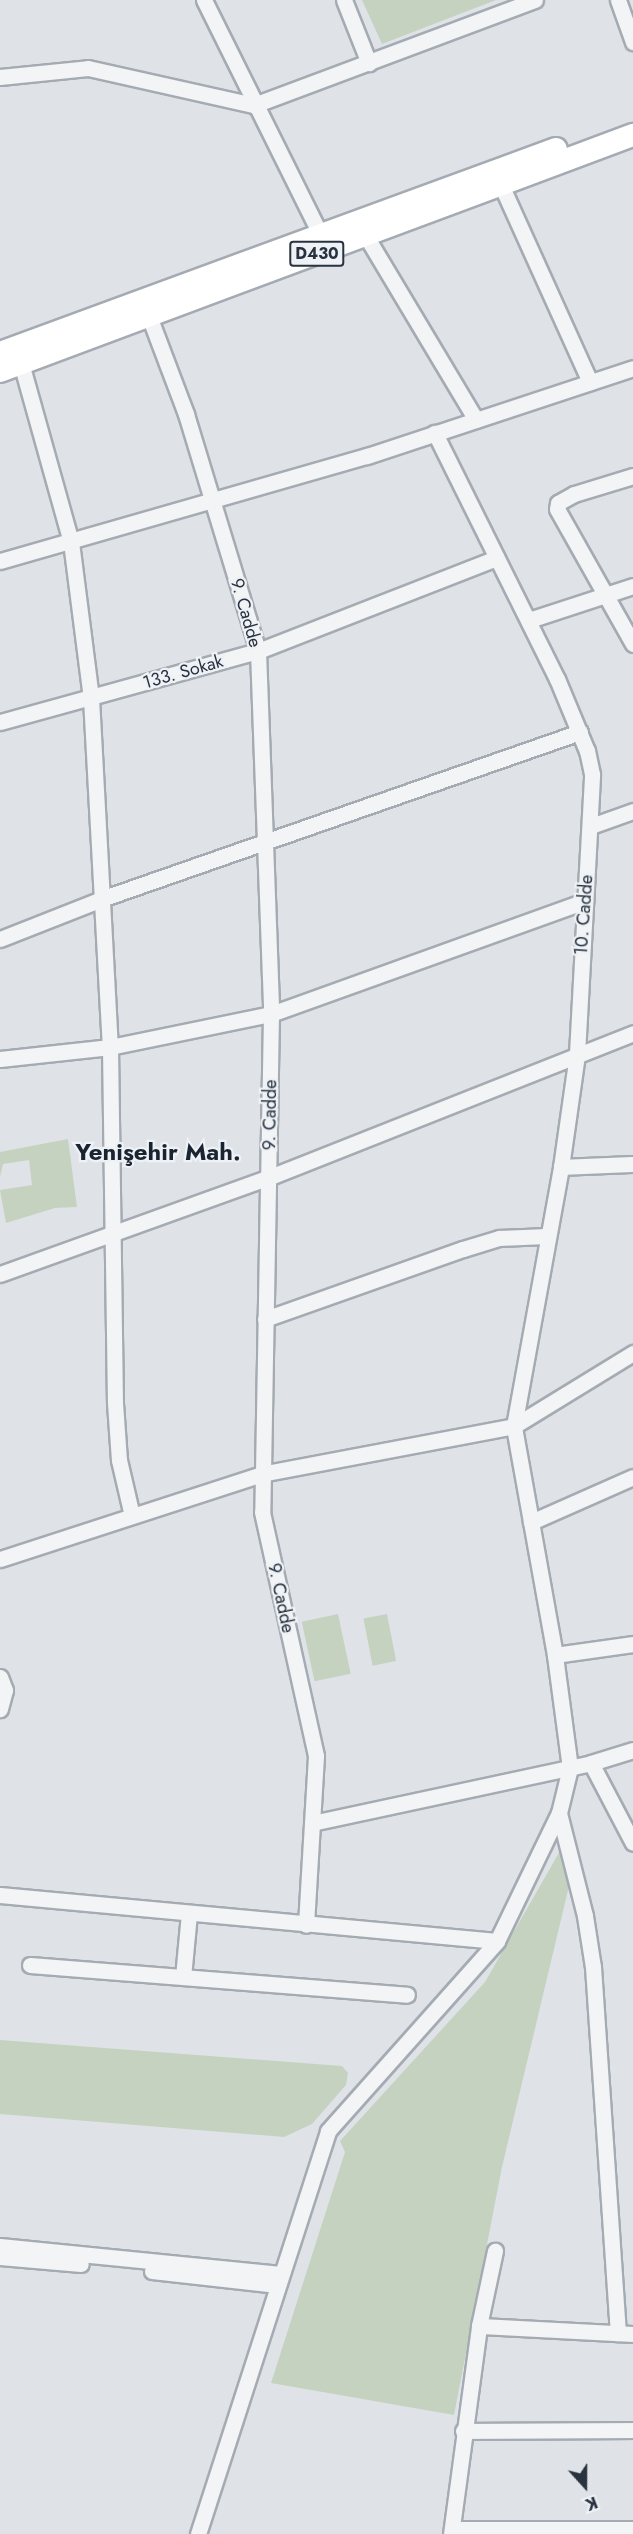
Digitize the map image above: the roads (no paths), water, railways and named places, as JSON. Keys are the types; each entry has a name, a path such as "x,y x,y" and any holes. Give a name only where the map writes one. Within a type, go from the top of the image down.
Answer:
{"highway":[{"name":"D430","path":"0,352 633,121"},
{"name":"D430","path":"10,367 502,187 633,135"}],"street":[{"path":"204,0 254,105 321,236"},
{"path":"344,0 369,63"},
{"path":"0,77 88,68 254,105 535,0"},
{"path":"618,0 633,42"},
{"path":"502,187 590,382"},
{"path":"366,236 476,420"},
{"name":"9. Cadde","path":"149,316 186,414 258,651 267,843 271,1014 270,1178 261,1474 262,1512 316,1756 306,1925"},
{"path":"10,367 71,542 91,698 104,898 110,1047 116,1230 115,1403 119,1460 132,1516"},
{"path":"0,561 213,501 435,434 633,368"},
{"name":"10. Cadde","path":"435,434 529,620 580,732 592,774 577,1054 561,1167 514,1426 555,1656 570,1768"},
{"path":"633,476 558,503 563,523 633,644"},
{"name":"133. Sokak","path":"0,722 258,651 497,558"},
{"path":"529,620 633,586"},
{"path":"0,939 104,898 580,732"},
{"path":"591,826 633,811"},
{"path":"0,1059 110,1047 271,1014 585,901"},
{"path":"0,1274 116,1230 270,1178 633,1033"},
{"path":"561,1167 633,1164"},
{"path":"265,1319 500,1238 547,1236"},
{"path":"0,1559 261,1474 514,1426 633,1353"},
{"path":"531,1522 633,1476"},
{"path":"555,1656 633,1644"},
{"path":"0,1677 5,1690 0,1709"},
{"path":"312,1823 570,1768 633,1750"},
{"path":"591,1763 633,1843"},
{"path":"198,2534 328,2131 498,1941 559,1813 570,1768"},
{"path":"479,2326 626,2333 593,1967 585,1916 559,1813"},
{"path":"0,1895 498,1941"},
{"path":"183,1977 189,1914"},
{"path":"30,1965 407,1995"},
{"path":"0,2246 279,2280"},
{"path":"495,2251 479,2326 463,2431 452,2531 633,2529"},
{"path":"0,2257 279,2280"},
{"path":"463,2431 633,2430"}],"district":[{"name":"Yenişehir Mah.","path":"158,1152"}]}
